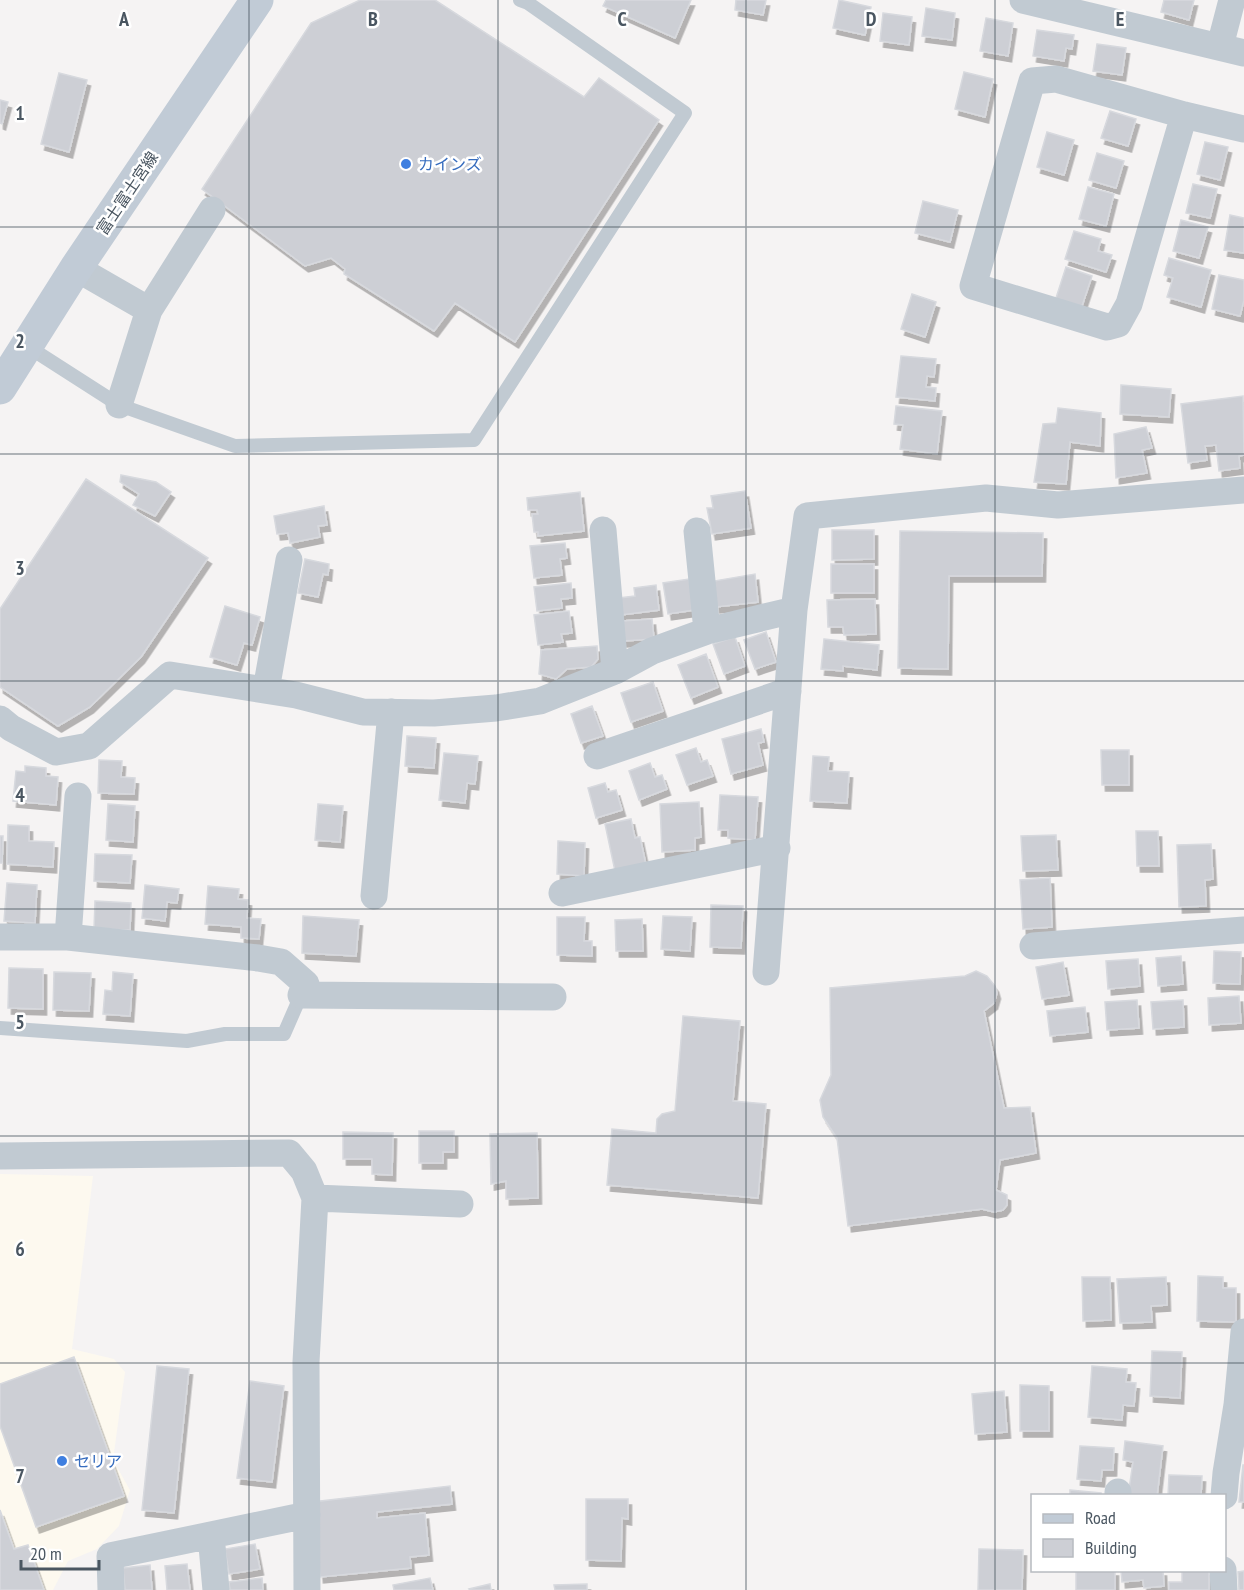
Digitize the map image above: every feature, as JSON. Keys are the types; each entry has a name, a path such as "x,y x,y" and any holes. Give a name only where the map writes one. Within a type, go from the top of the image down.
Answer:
{"main road":[{"name":"富士富士宮線","path":"0,388 76,268 257,0"}],"street":[{"path":"1023,0 1101,9 1232,49 1232,0"},
{"path":"1184,115 1129,304 1118,324 1107,327 973,286 1032,81 1056,79 1184,115 1244,129"},
{"path":"119,405 149,310 212,210"},
{"path":"76,268 149,310"},
{"path":"766,972 794,610 807,516 986,498 1058,505 1244,490"},
{"path":"603,530 615,671"},
{"path":"697,531 707,631"},
{"path":"266,690 289,560"},
{"path":"4,731 56,752 89,746 170,675 296,695 363,712 434,713 540,701 615,671 652,651 707,631 794,610"},
{"path":"597,756 788,691"},
{"path":"374,896 391,712"},
{"path":"68,938 78,796"},
{"path":"562,893 777,848"},
{"path":"1033,946 1244,930"},
{"path":"0,937 68,938 258,957 280,962 306,984 301,995 553,998"},
{"path":"0,1156 289,1153 304,1171 315,1198 306,1362 307,1590"},
{"path":"315,1198 460,1204"},
{"path":"1224,1494 1226,1473 1240,1406 1244,1332"},
{"path":"111,1590 110,1556 307,1515"},
{"path":"211,1535 216,1590"},
{"path":"1223,1572 1224,1590"}],"lane":[{"path":"27,346 119,405 235,446 474,440 685,113 528,3 520,0"},
{"path":"0,1028 187,1041 225,1034 284,1034 301,995"}],"shaded area":[{"path":"0,1174 93,1176 72,1349 114,1359 125,1372 113,1460 130,1490 119,1526 97,1549 68,1561 53,1590 0,1590"}],"building":[{"path":"360,0 435,0 584,97 599,78 659,120 515,342 455,303 434,331 344,274 345,269 331,258 305,266 202,189 311,23"},
{"path":"606,0 691,0 675,38 603,6"},
{"path":"736,0 766,0 763,15 735,10"},
{"path":"839,0 871,7 865,35 833,28"},
{"path":"1164,0 1194,0 1189,20 1161,12"},
{"path":"926,8 955,13 952,40 922,36"},
{"path":"883,13 912,17 909,45 880,41"},
{"path":"986,18 1013,23 1008,56 980,51"},
{"path":"1037,30 1074,35 1072,49 1066,48 1064,61 1033,56"},
{"path":"1097,44 1126,48 1122,75 1093,71"},
{"path":"964,72 993,79 985,117 955,109"},
{"path":"59,73 87,80 69,152 41,144"},
{"path":"0,100 8,102 2,124 0,123"},
{"path":"1110,111 1136,119 1128,146 1101,138"},
{"path":"1047,132 1074,140 1064,175 1037,167"},
{"path":"1205,142 1228,147 1220,180 1197,174"},
{"path":"1097,153 1124,161 1116,188 1089,180"},
{"path":"1193,184 1217,189 1210,218 1186,213"},
{"path":"1088,187 1114,194 1106,226 1079,219"},
{"path":"923,201 958,210 950,242 915,233"},
{"path":"1230,215 1244,218 1244,253 1224,250"},
{"path":"1181,220 1208,227 1199,258 1173,251"},
{"path":"1074,231 1101,239 1098,251 1112,255 1106,272 1065,259"},
{"path":"1169,258 1211,270 1201,307 1167,297 1173,278 1164,275"},
{"path":"1066,267 1092,276 1081,309 1055,301"},
{"path":"1219,275 1244,280 1244,300 1240,316 1212,309"},
{"path":"912,294 936,302 925,337 901,329"},
{"path":"901,356 936,359 934,377 927,376 926,387 936,388 935,401 896,397"},
{"path":"1121,385 1171,389 1169,417 1120,414"},
{"path":"1243,396 1244,455 1239,456 1240,468 1219,471 1216,445 1205,446 1207,460 1188,463 1181,404"},
{"path":"896,406 942,411 937,454 900,449 903,425 894,424"},
{"path":"1058,408 1101,413 1100,446 1070,442 1066,484 1034,482 1043,424 1056,423"},
{"path":"1146,427 1152,448 1142,450 1147,473 1116,478 1114,434"},
{"path":"121,475 156,482 171,492 155,516 133,505 139,494 120,482"},
{"path":"86,479 208,558 141,657 90,707 58,726 0,687 0,609"},
{"path":"745,491 751,528 712,534 707,508 713,508 711,496"},
{"path":"580,492 584,531 538,536 538,532 534,532 532,514 538,514 537,510 528,510 527,498"},
{"path":"324,506 327,525 318,526 320,537 290,543 288,533 277,534 274,516"},
{"path":"832,530 874,530 874,559 832,560"},
{"path":"900,531 1043,533 1042,576 949,576 948,669 898,668"},
{"path":"565,543 567,558 560,559 562,575 534,578 530,546"},
{"path":"305,559 329,564 328,575 323,574 318,597 298,593"},
{"path":"831,564 874,564 874,593 831,593"},
{"path":"755,574 758,602 716,607 714,581"},
{"path":"689,579 694,610 668,614 663,583"},
{"path":"571,583 572,598 561,599 562,608 537,611 534,587"},
{"path":"656,585 659,610 621,615 619,598 635,596 634,588"},
{"path":"875,599 876,634 844,635 843,627 828,627 827,600"},
{"path":"225,606 260,617 252,645 244,643 237,665 210,657"},
{"path":"569,611 572,633 561,634 563,642 538,645 534,615"},
{"path":"652,619 654,639 623,641 622,621"},
{"path":"766,632 776,662 755,669 744,640"},
{"path":"735,637 745,666 724,674 713,644"},
{"path":"824,639 879,645 877,670 843,666 843,671 821,669"},
{"path":"597,646 598,659 591,667 567,669 556,679 539,674 541,650"},
{"path":"706,654 718,687 691,698 678,665"},
{"path":"653,682 663,711 631,722 621,693"},
{"path":"592,706 603,736 581,743 571,714"},
{"path":"761,729 764,742 758,743 763,765 731,774 722,739"},
{"path":"407,736 436,738 434,768 405,766"},
{"path":"696,748 701,762 707,760 713,776 687,785 676,755"},
{"path":"1101,750 1129,750 1129,785 1102,785"},
{"path":"444,753 478,756 475,784 467,783 465,803 439,800"},
{"path":"813,756 829,757 828,771 849,772 847,803 810,801"},
{"path":"99,760 122,761 121,777 135,778 134,794 98,793"},
{"path":"650,763 655,777 662,775 667,789 639,800 629,771"},
{"path":"25,766 46,768 46,776 58,777 56,805 13,801 16,771 25,772"},
{"path":"605,783 608,792 616,790 622,810 596,818 588,788"},
{"path":"720,795 758,797 755,840 728,838 728,830 718,830"},
{"path":"699,802 701,837 695,838 695,850 662,852 660,804"},
{"path":"108,804 135,806 133,842 106,840"},
{"path":"318,804 343,806 340,842 315,840"},
{"path":"631,819 635,838 640,837 646,865 615,871 605,824"},
{"path":"8,825 29,826 29,841 54,842 53,867 7,864"},
{"path":"1136,831 1158,831 1159,866 1137,866"},
{"path":"1056,835 1058,870 1023,871 1021,836"},
{"path":"0,836 3,836 2,863 0,863"},
{"path":"558,841 585,843 584,876 557,874"},
{"path":"1211,844 1213,879 1205,880 1206,906 1179,907 1177,845"},
{"path":"95,854 132,855 130,883 94,881"},
{"path":"1050,878 1052,927 1023,929 1020,880"},
{"path":"7,883 37,885 35,923 4,921"},
{"path":"145,885 179,889 177,903 167,902 165,921 142,918"},
{"path":"208,886 239,889 238,899 248,900 247,918 261,919 259,939 241,938 241,927 205,924"},
{"path":"95,901 131,903 130,930 94,929"},
{"path":"711,905 743,906 741,948 710,947"},
{"path":"303,916 359,920 356,956 302,953"},
{"path":"663,916 692,917 690,951 661,949"},
{"path":"557,917 585,917 584,941 592,941 592,956 557,955"},
{"path":"642,919 643,951 616,951 615,920"},
{"path":"1214,951 1241,952 1240,984 1213,983"},
{"path":"1181,956 1183,984 1158,986 1156,958"},
{"path":"1138,959 1140,986 1108,989 1106,961"},
{"path":"1063,962 1069,995 1042,999 1036,967"},
{"path":"9,968 43,969 43,1009 8,1008"},
{"path":"976,971 987,976 995,986 997,993 994,1003 984,1011 1004,1108 1030,1107 1036,1153 1000,1160 996,1190 1007,1195 1007,1205 1003,1210 994,1212 982,1209 848,1226 837,1138 823,1117 820,1100 831,1075 830,988 965,976"},
{"path":"54,972 91,973 89,1011 53,1010"},
{"path":"113,972 133,974 130,1016 103,1014 105,990 112,991"},
{"path":"1239,996 1241,1023 1209,1025 1208,998"},
{"path":"1137,1000 1139,1028 1107,1030 1105,1002"},
{"path":"1183,1000 1184,1027 1153,1029 1151,1002"},
{"path":"1085,1007 1088,1032 1050,1036 1047,1011"},
{"path":"683,1016 740,1021 733,1101 766,1104 758,1198 607,1185 612,1129 656,1133 657,1119 662,1114 675,1111"},
{"path":"419,1131 454,1131 454,1152 443,1152 443,1163 419,1163"},
{"path":"343,1132 393,1133 392,1175 372,1174 372,1159 343,1159"},
{"path":"537,1133 538,1198 506,1199 506,1181 491,1184 490,1134"},
{"path":"1198,1276 1223,1277 1223,1288 1236,1288 1236,1322 1197,1321"},
{"path":"1082,1277 1110,1277 1111,1320 1083,1321"},
{"path":"1166,1277 1167,1305 1151,1306 1152,1322 1120,1323 1117,1279"},
{"path":"1152,1351 1182,1352 1180,1398 1150,1396"},
{"name":"セリア","path":"74,1357 124,1496 36,1527 0,1426 0,1384"},
{"path":"157,1366 189,1369 174,1513 142,1510"},
{"path":"1092,1366 1127,1369 1126,1382 1136,1383 1134,1406 1123,1405 1122,1420 1088,1417"},
{"path":"250,1381 284,1386 272,1482 237,1478"},
{"path":"1020,1385 1049,1386 1049,1431 1020,1431"},
{"path":"1004,1391 1007,1432 975,1434 972,1394"},
{"path":"1125,1441 1163,1446 1157,1494 1128,1494 1133,1462 1123,1460"},
{"path":"1080,1446 1114,1448 1113,1470 1102,1470 1101,1481 1077,1479"},
{"path":"1243,1465 1244,1502 1239,1502"},
{"path":"1169,1475 1202,1476 1201,1494 1168,1494"},
{"path":"450,1486 452,1504 377,1512 377,1518 425,1513 429,1555 410,1557 411,1568 320,1577 312,1502"},
{"path":"1070,1490 1101,1493 1101,1494 1070,1494"},
{"path":"586,1499 628,1499 628,1519 622,1518 621,1561 586,1560"},
{"path":"0,1510 14,1549 28,1545 44,1590 0,1590"},
{"path":"255,1544 260,1569 229,1574 225,1549"},
{"path":"979,1549 1023,1550 1022,1590 978,1590"},
{"path":"187,1564 190,1590 167,1590 165,1566"},
{"path":"150,1565 152,1590 125,1590 123,1568"},
{"path":"1244,1571 1244,1590 1239,1590 1238,1572"},
{"path":"1076,1572 1115,1572 1115,1590 1076,1590"},
{"path":"1121,1572 1163,1572 1164,1586 1144,1588 1143,1580 1122,1582"},
{"path":"1182,1572 1209,1572 1209,1590 1169,1590 1169,1582 1182,1582"},
{"path":"262,1578 263,1590 230,1590 229,1582"},
{"path":"430,1578 433,1590 394,1590 393,1585"},
{"path":"490,1584 491,1590 469,1589"},
{"path":"587,1584 587,1590 555,1590 554,1585"}],"place":[{"name":"カインズ","path":"406,164"},
{"name":"セリア","path":"62,1461"}]}
